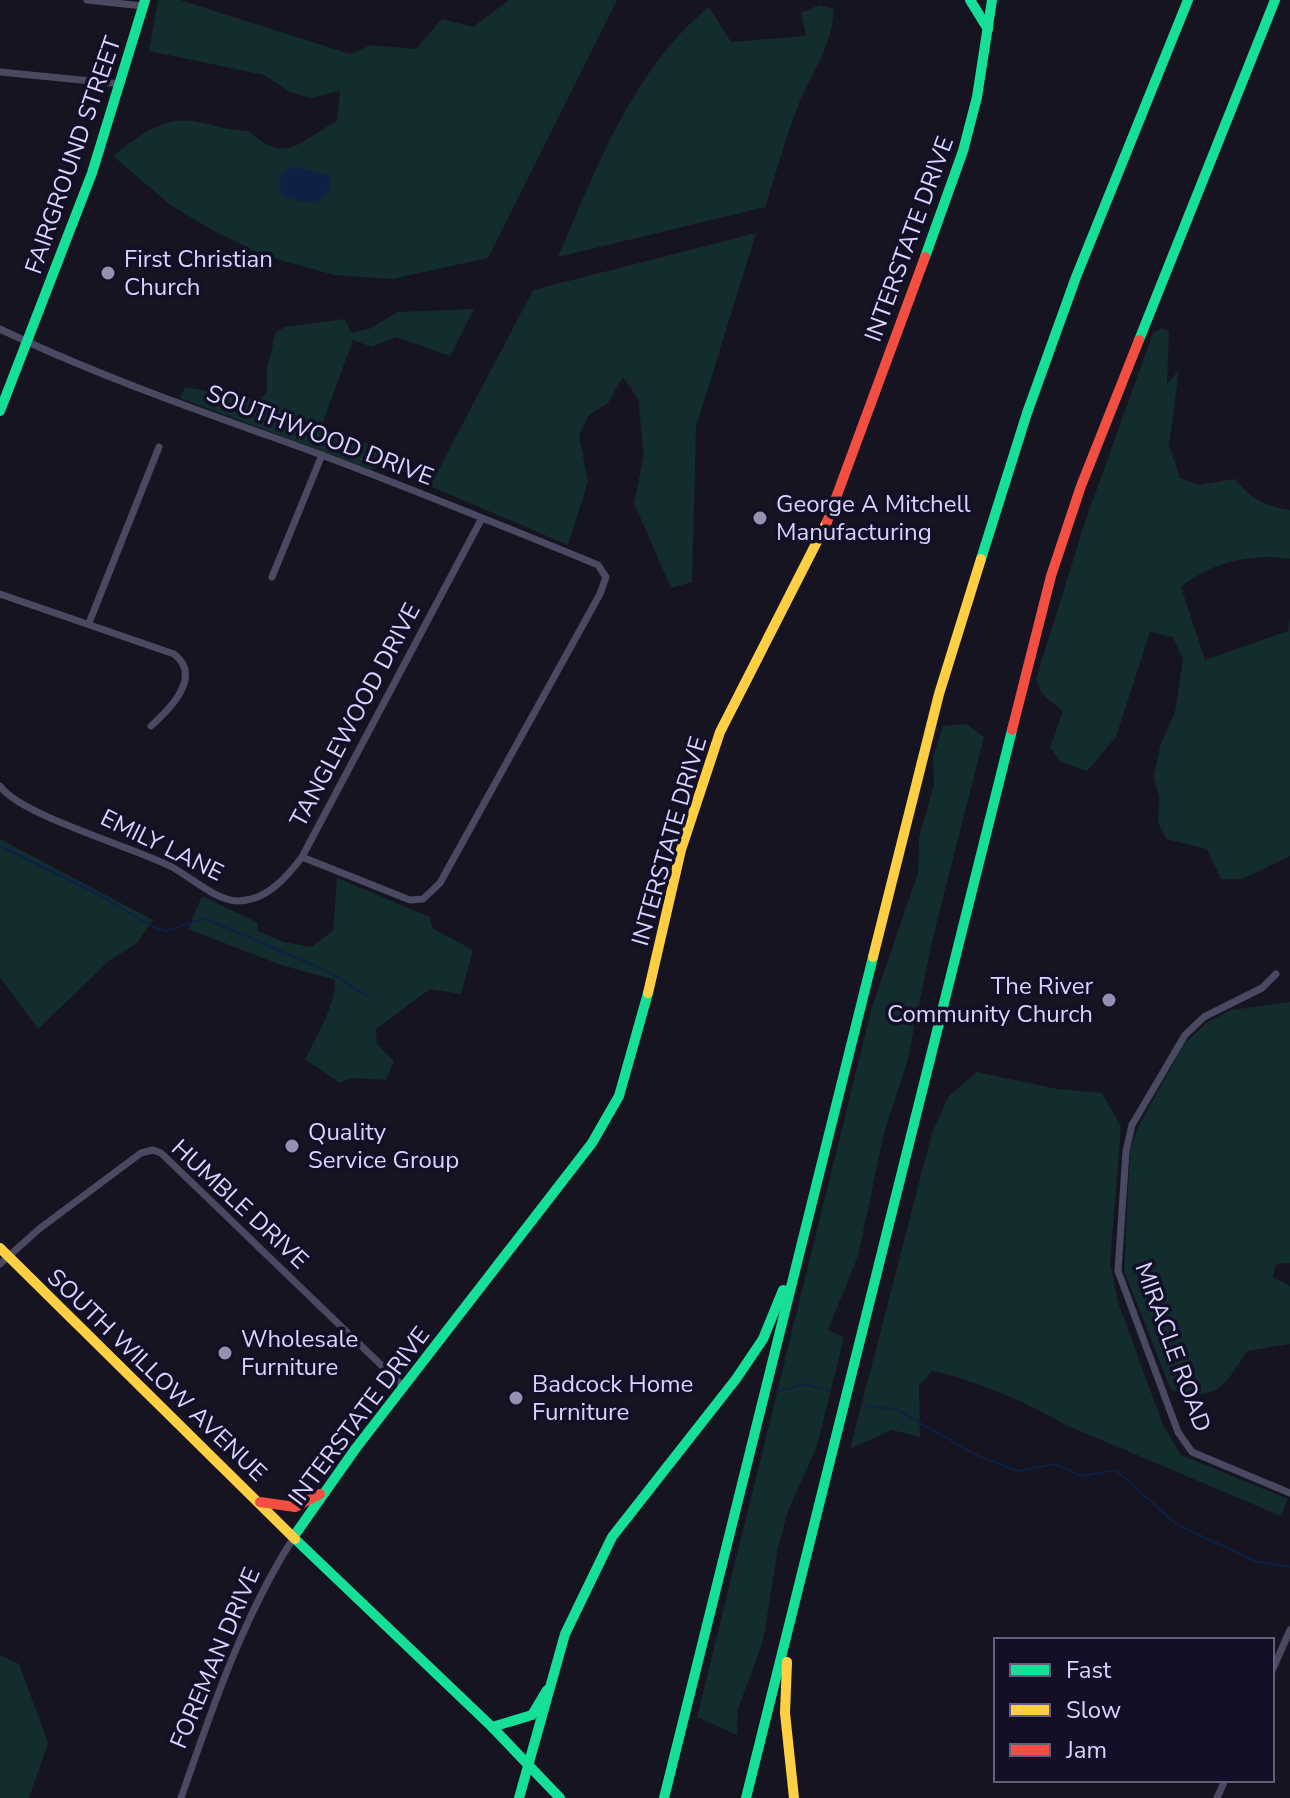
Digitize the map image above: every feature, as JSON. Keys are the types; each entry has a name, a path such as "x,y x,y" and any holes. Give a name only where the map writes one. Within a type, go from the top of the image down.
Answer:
{"main road":[{"path":"970,0 988,29"},
{"name":"INTERSTATE DRIVE","path":"294,1536 592,1143 619,1096 633,1055 705,773 738,694 815,550 840,492 963,151 992,0"},
{"path":"664,1798 899,846 976,570 1076,277 1188,0"},
{"path":"746,1798 1051,576 1081,486 1275,0"},
{"name":"FAIRGROUND STREET","path":"0,411 122,84 144,3"},
{"name":"SOUTH WILLOW AVENUE","path":"2,1256 492,1727 560,1798"},
{"path":"519,1798 569,1623 612,1537 736,1379 763,1339 798,1256"},
{"path":"259,1502 295,1507 309,1503 328,1488"},
{"path":"794,1604 783,1689 794,1798"},
{"path":"492,1727 532,1715 552,1681"}],"street":[{"path":"87,0 144,3"},
{"path":"1,75 122,84"},
{"name":"SOUTHWOOD DRIVE","path":"0,329 598,565"},
{"path":"89,623 159,447"},
{"path":"272,577 322,455"},
{"name":"TANGLEWOOD DRIVE","path":"482,518 302,857 395,896 423,899 433,892 600,594 606,577 598,565"},
{"path":"0,594 89,623 183,660 186,670 182,690 151,726"},
{"name":"EMILY LANE","path":"0,786 26,806 151,856 223,897 239,901 255,898 283,881 302,857"},
{"name":"MIRACLE ROAD","path":"1276,974 1262,988 1204,1017 1185,1035 1132,1125 1126,1151 1118,1271 1178,1432 1192,1452 1290,1493"},
{"name":"HUMBLE DRIVE","path":"2,1256 141,1153 153,1150 161,1153 404,1387"},
{"name":"FOREMAN DRIVE","path":"181,1798 246,1626 271,1573 294,1536"},
{"path":"1274,1666 1290,1630"}],"green space":[{"path":"158,0 180,0 350,54 371,45 416,49 442,19 473,27 509,0 617,0 488,258 392,279 334,275 263,255 169,204 113,156 150,130 170,122 193,121 249,131 273,147 283,148 293,147 337,121 340,91 310,98 290,92 264,75 149,51"},
{"path":"819,5 834,9 829,37 793,118 765,207 558,257 619,122 659,60 682,32 709,7 731,42 806,36 801,13"},
{"path":"756,233 696,427 692,582 671,588 634,503 644,455 638,399 623,377 608,403 589,415 579,435 588,481 568,545 430,486 533,290"},
{"path":"474,309 450,356 396,337 372,347 353,340 321,427 382,449 372,470 180,398 185,387 259,400 267,391 267,368 276,332 285,327 345,319 351,333 369,329 398,312"},
{"path":"1162,328 1169,331 1167,384 1179,370 1169,445 1180,478 1198,485 1235,479 1259,500 1290,510 1290,559 1261,557 1232,561 1205,572 1181,587 1205,660 1288,631 1290,616 1290,856 1242,879 1221,879 1207,849 1166,839 1158,822 1159,797 1154,777 1160,746 1175,712 1183,660 1173,637 1150,632 1116,737 1087,771 1061,762 1050,748 1063,711 1042,694 1036,679 1086,519 1153,333"},
{"path":"966,724 984,737 933,937 907,1062 884,1133 858,1256 828,1330 844,1337 817,1446 788,1511 778,1548 763,1641 738,1709 737,1735 697,1717 872,1007 918,873 919,838 934,785 933,757 943,726"},
{"path":"0,839 153,920 137,943 109,961 38,1029 0,977"},
{"path":"337,878 430,917 432,928 473,950 461,994 430,989 376,1029 377,1044 394,1061 386,1080 352,1078 340,1083 305,1059 329,1011 335,980 281,965 188,929 202,896 258,923 258,931 284,942 311,947 333,931"},
{"path":"1290,1002 1290,1263 1276,1264 1273,1277 1290,1286 1290,1344 1247,1351 1225,1383 1209,1393 1186,1394 1171,1390 1124,1271 1130,1152 1137,1129 1184,1044 1206,1023 1231,1010"},
{"path":"977,1072 1057,1089 1102,1093 1121,1127 1110,1262 1118,1302 1163,1425 1181,1455 1288,1499 1281,1516 1066,1425 1001,1393 932,1371 919,1386 920,1437 892,1430 850,1449 932,1133 948,1097"},
{"path":"0,1655 19,1664 48,1743 29,1798 0,1798"}],"water":[{"path":"299,167 330,176 329,187 321,199 307,202 281,196 280,179 286,170"}],"waterway":[{"path":"0,846 98,894 153,927 166,931 204,918 327,971 369,997"},
{"path":"776,1392 805,1384 829,1391"},
{"path":"867,1406 896,1409 976,1455 1018,1471 1054,1464 1083,1476 1116,1470 1176,1524 1255,1561 1290,1567"}],"traffic: fast":[{"path":"0,411 92,173 145,0"},
{"path":"970,0 988,29"},
{"path":"925,257 963,151 977,97 992,0"},
{"path":"981,559 1027,413 1076,277 1188,0"},
{"path":"1139,340 1275,0"},
{"path":"746,1798 1012,730"},
{"path":"664,1798 873,957"},
{"path":"294,1536 356,1448 592,1143 619,1096 648,993"},
{"path":"519,1798 565,1634 612,1537 736,1379 763,1339 783,1290"},
{"path":"295,1539 492,1727 560,1798"},
{"path":"492,1727 532,1715 547,1690"}],"traffic: slow":[{"path":"648,993 681,850 720,732 827,522"},
{"path":"873,957 939,694 981,559"},
{"path":"0,1248 295,1539"},
{"path":"787,1662 785,1713 794,1798"}],"traffic: jam":[{"path":"827,522 925,257"},
{"path":"1012,730 1051,576 1081,486 1139,340"},
{"path":"260,1502 295,1507 320,1494"}],"place":[{"name":"First Christian Church","path":"108,273"},
{"name":"George A Mitchell Manufacturing","path":"760,518"},
{"name":"The River Community Church","path":"1109,1000"},
{"name":"Quality Service Group","path":"292,1146"},
{"name":"Wholesale Furniture","path":"225,1353"},
{"name":"Badcock Home Furniture","path":"516,1398"}]}
